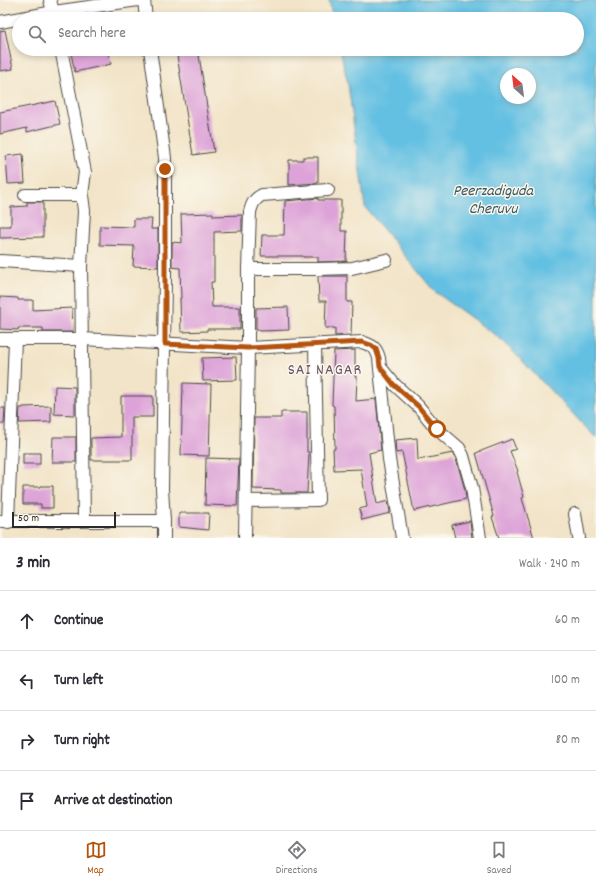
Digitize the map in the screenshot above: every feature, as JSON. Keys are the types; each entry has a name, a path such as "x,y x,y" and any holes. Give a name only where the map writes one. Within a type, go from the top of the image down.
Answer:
{"street":[{"path":"50,0 54,12"},
{"path":"76,12 138,0"},
{"path":"144,0 145,12"},
{"path":"0,22 12,21"},
{"path":"62,56 85,172 82,195 84,211 81,266 84,521"},
{"path":"151,56 165,158 165,344 162,490 164,538"},
{"path":"245,538 250,212 252,204 262,195 328,190"},
{"path":"25,195 82,195"},
{"path":"248,268 352,268 386,260"},
{"path":"0,261 81,266"},
{"path":"0,339 82,340 248,348 362,342 371,345 376,349 379,358 389,459 402,538"},
{"path":"15,339 4,521 164,521"},
{"path":"246,500 318,500 315,344"},
{"path":"380,367 394,385 418,406 437,429 459,448 463,456 472,488 480,538"},
{"path":"575,514 579,538"}],"water":[{"name":"Peerzadiguda Cheruvu","path":"329,0 596,0 596,438 502,340 434,291 365,207 348,84 342,56 584,56 584,12 332,12"}],"building":[{"path":"5,30 13,69 0,71 0,31"},
{"path":"72,56 109,56 111,64 75,72"},
{"path":"177,56 199,56 214,152 193,155"},
{"path":"55,101 60,124 27,132 27,128 0,134 0,112"},
{"path":"23,154 25,183 8,184 6,156"},
{"path":"303,157 318,157 318,183 289,185 289,160 303,160"},
{"path":"318,198 318,200 341,200 341,231 347,231 346,261 318,262 318,257 261,256 262,235 284,235 285,201"},
{"path":"27,202 43,202 43,237 0,238 0,226 11,226 11,207 27,206"},
{"path":"213,213 213,216 242,215 242,231 214,232 214,282 211,282 212,307 240,307 240,329 207,329 207,331 181,332 180,268 172,267 172,242 182,243 181,214"},
{"path":"134,219 152,219 151,229 158,229 158,267 133,266 134,246 100,245 100,226 134,227"},
{"path":"318,276 347,276 347,302 352,302 351,335 335,336 335,328 325,328 326,301 319,301"},
{"path":"0,297 18,298 18,300 33,300 33,310 72,308 73,332 43,332 43,328 18,328 18,330 0,329"},
{"path":"288,307 289,330 256,330 256,308"},
{"path":"355,350 355,377 357,377 356,401 376,399 381,450 369,453 377,504 388,501 390,513 362,520 359,509 367,507 361,469 334,470 333,449 335,449 334,406 332,405 334,351"},
{"path":"236,357 237,380 203,381 202,358"},
{"path":"183,383 211,384 209,456 181,455"},
{"path":"55,386 75,387 75,415 54,414"},
{"path":"121,396 153,396 153,417 132,417 132,460 91,460 91,438 121,437"},
{"path":"51,406 51,422 19,423 20,408"},
{"path":"0,408 5,408 4,424 0,424"},
{"path":"281,412 307,412 307,452 309,452 307,493 281,493 281,490 253,489 254,418 281,418"},
{"path":"53,437 76,437 76,462 52,462"},
{"path":"417,438 418,460 453,453 465,490 466,499 414,511 402,452 396,453 395,440"},
{"path":"512,439 516,449 510,451 518,471 524,497 522,498 534,538 499,538 492,517 494,516 476,453"},
{"path":"23,453 40,453 40,464 23,464"},
{"path":"206,458 239,459 237,506 205,505"},
{"path":"53,486 53,508 41,508 41,504 23,504 23,487"},
{"path":"179,513 209,513 208,530 179,527"},
{"path":"470,521 472,538 455,538 452,525"}],"district":[{"name":"SAI NAGAR","path":"325,370"}],"route":[{"path":"165,169 165,344 248,348 362,342 371,345 376,349 380,367 394,385 418,406 437,429"}]}
